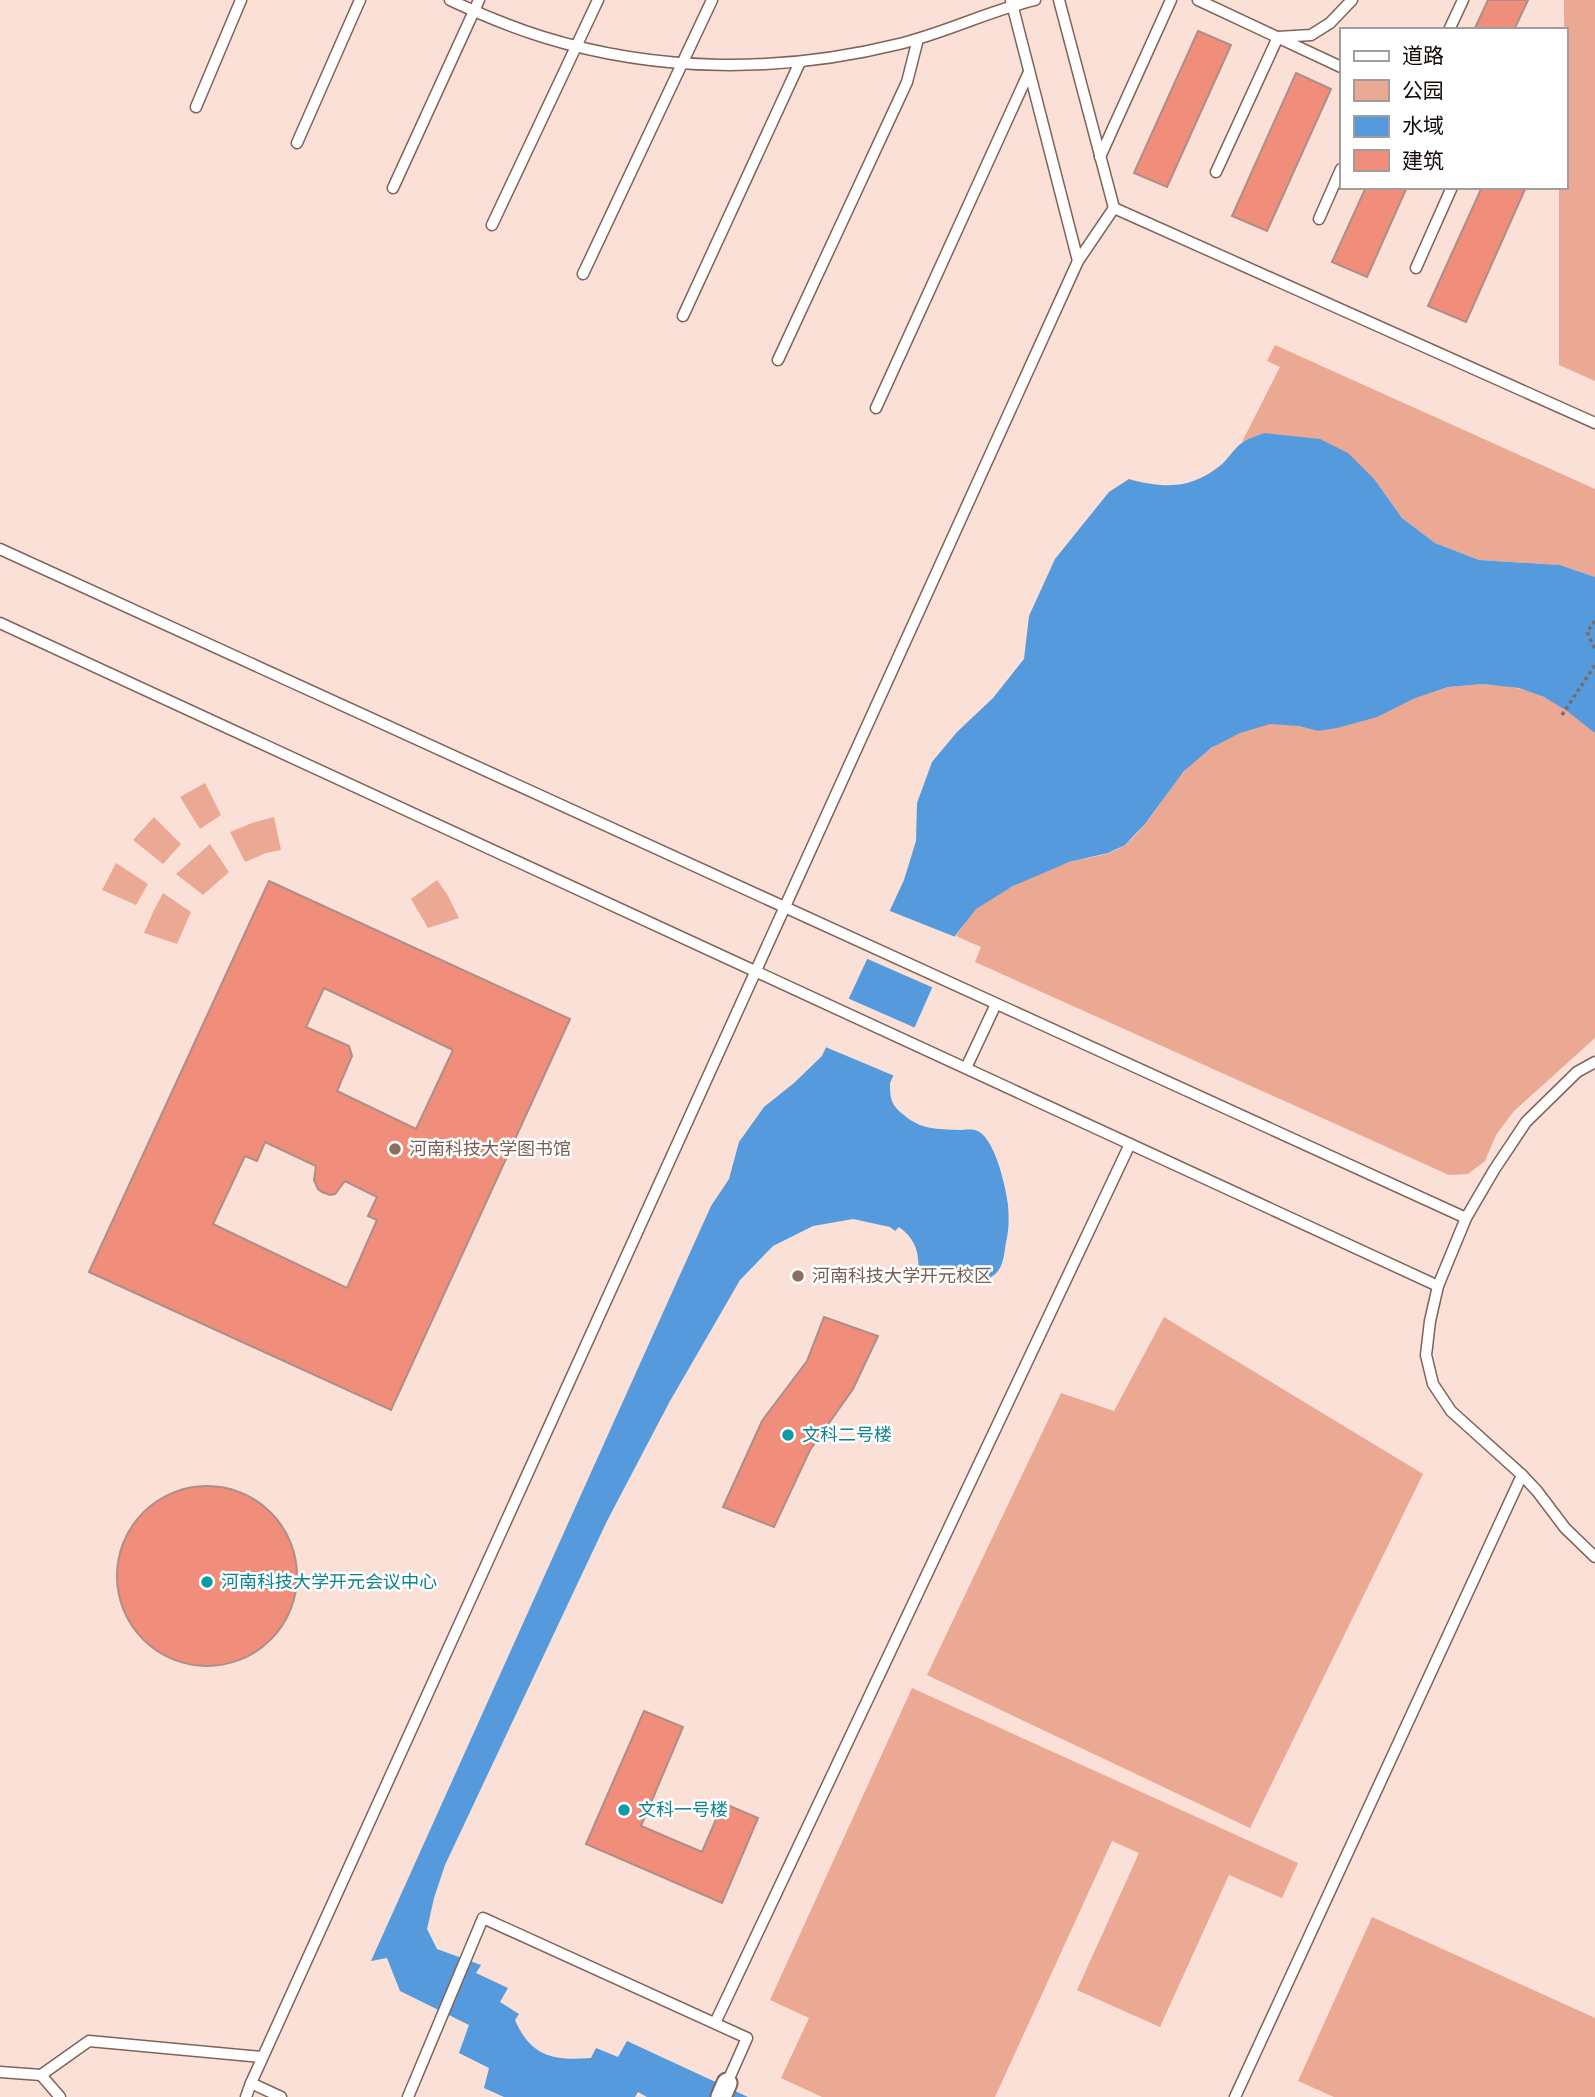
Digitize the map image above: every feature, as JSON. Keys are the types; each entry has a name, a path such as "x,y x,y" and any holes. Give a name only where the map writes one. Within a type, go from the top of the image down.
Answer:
{"lane":[{"path":"196,107 242,0"},
{"path":"298,143 360,0"},
{"path":"450,0 544,37 576,46 645,60 748,66 851,55 918,38 1011,3 1035,0"},
{"path":"393,188 479,0"},
{"path":"492,225 598,0"},
{"path":"583,274 712,0"},
{"path":"246,2097 250,2083 1078,261 1114,208 1059,0"},
{"path":"1100,157 1171,0"},
{"path":"1198,0 1340,67"},
{"path":"1278,37 1311,35 1330,23 1352,0"},
{"path":"1450,28 1463,0"},
{"path":"1011,3 1078,261"},
{"path":"1216,172 1278,37"},
{"path":"778,360 907,82 918,38"},
{"path":"683,316 800,62"},
{"path":"876,408 1029,72"},
{"path":"1319,219 1340,171"},
{"path":"1416,268 1451,189"},
{"path":"1114,208 1595,423"},
{"path":"0,550 1466,1218"},
{"path":"0,623 1438,1286"},
{"path":"966,1068 996,1004"},
{"path":"1595,1062 1577,1072 1527,1122 1494,1170 1466,1218 1438,1286 1426,1355 1433,1384 1451,1411 1522,1475 1565,1528 1595,1557"},
{"path":"715,2023 1130,1144"},
{"path":"1235,2097 1522,1475"},
{"path":"408,2097 483,1918 747,2038 724,2090"},
{"path":"0,2072 41,2075 89,2041 262,2057"},
{"path":"41,2075 60,2097"},
{"path":"250,2083 281,2097"}],"path":[{"path":"1595,621 1587,632 1595,649"},
{"path":"1562,715 1595,665"}],"green space":[{"path":"1564,0 1595,0 1595,381 1559,365 1559,189 1567,189 1567,28 1564,28"},
{"path":"1275,345 1595,489 1595,577 1560,565 1479,560 1435,543 1402,518 1375,480 1264,433 1242,442 1280,367 1267,361"},
{"path":"1483,684 1516,688 1540,696 1571,712 1595,733 1595,1038 1514,1111 1496,1135 1485,1161 1468,1174 1449,1175 975,962 981,947 956,936 975,910 1006,890 1061,865 1106,854 1126,844 1200,756 1235,735 1259,726 1276,724 1318,731 1448,687"},
{"path":"205,783 221,815 200,829 180,797"},
{"path":"154,817 181,844 163,864 133,840"},
{"path":"274,817 281,850 245,862 230,832"},
{"path":"210,844 229,872 203,895 176,874"},
{"path":"116,863 148,884 136,905 102,890"},
{"path":"437,880 459,918 428,928 411,899"},
{"path":"163,893 191,912 177,944 144,933"},
{"path":"1164,1317 1423,1474 1250,1828 927,1675 1061,1393 1114,1411"},
{"path":"912,1688 1298,1863 1282,1898 1229,1875 1160,2027 1077,1990 1139,1853 1112,1841 995,2097 822,2097 781,2078 809,2018 770,2000"},
{"path":"1372,1917 1595,2018 1595,2097 1334,2097 1298,2081"}],"water":[{"path":"1264,433 1320,439 1348,453 1375,480 1402,518 1435,543 1479,560 1560,565 1595,577 1595,733 1544,697 1519,688 1483,684 1448,687 1413,699 1377,717 1337,728 1318,731 1299,726 1270,724 1240,733 1211,748 1184,771 1145,824 1125,845 1108,853 1069,862 1013,886 976,909 955,936 890,1083 890,1093 896,1108 917,1124 936,1129 975,1130 988,1141 998,1162 1008,1205 1008,1233 999,1270 984,1280 918,1272 915,1246 904,1231 899,1227 895,1231 890,1227 853,1219 813,1226 773,1246 740,1280 670,1401 607,1521 445,1865 427,1929 437,1949 481,1965 476,1973 508,1988 500,2002 519,2014 515,2020 521,2032 528,2042 545,2054 566,2059 591,2058 596,2048 618,2057 627,2041 748,2097 647,2097 638,2092 635,2097 504,2097 484,2088 489,2068 459,2053 469,2025 400,1991 387,1958 371,1961 711,1206 729,1179 739,1142 764,1107 822,1056 904,880 916,841 917,803 932,762 957,732 993,698 1024,659 1029,616 1055,559 1109,492 1129,479 1166,485 1188,483 1221,465 1243,442"}],"pier":[{"path":"885,909 958,938 936,989 863,957"},
{"path":"845,997 918,1029 897,1077 823,1046"}],"building":[{"path":"1488,0 1528,0 1515,28 1475,28"},
{"path":"1198,31 1231,45 1167,187 1134,173"},
{"path":"1296,73 1331,89 1267,231 1232,216"},
{"path":"1365,189 1406,189 1367,277 1332,262"},
{"path":"1481,189 1525,189 1466,322 1428,306"},
{"name":"河南科技大学图书馆","path":"269,881 570,1019 391,1410 89,1272","holes":["324,988 453,1050 416,1129 337,1091 352,1056 349,1046 306,1027","265,1142 316,1166 314,1180 322,1192 335,1194 345,1181 377,1197 368,1216 377,1220 347,1288 213,1224 245,1156 257,1161"]},
{"name":"文科二号楼","path":"824,1317 878,1336 853,1389 810,1450 774,1527 723,1507 762,1421 807,1361"},
{"name":"河南科技大学开元会议中心","path":"207,1486 241,1493 257,1501 270,1513 282,1526 290,1542 297,1576 290,1610 282,1626 270,1639 257,1651 241,1659 207,1666 173,1659 157,1651 144,1639 132,1626 124,1610 117,1576 124,1542 132,1526 144,1513 157,1501 173,1493"},
{"name":"文科一号楼","path":"644,1711 683,1727 641,1826 702,1852 723,1803 758,1818 722,1903 586,1844"}],"place":[{"name":"河南科技大学图书馆","path":"395,1149"},
{"name":"河南科技大学开元校区","path":"798,1276"},
{"name":"文科二号楼","path":"788,1435"},
{"name":"河南科技大学开元会议中心","path":"207,1582"},
{"name":"文科一号楼","path":"624,1810"}]}
